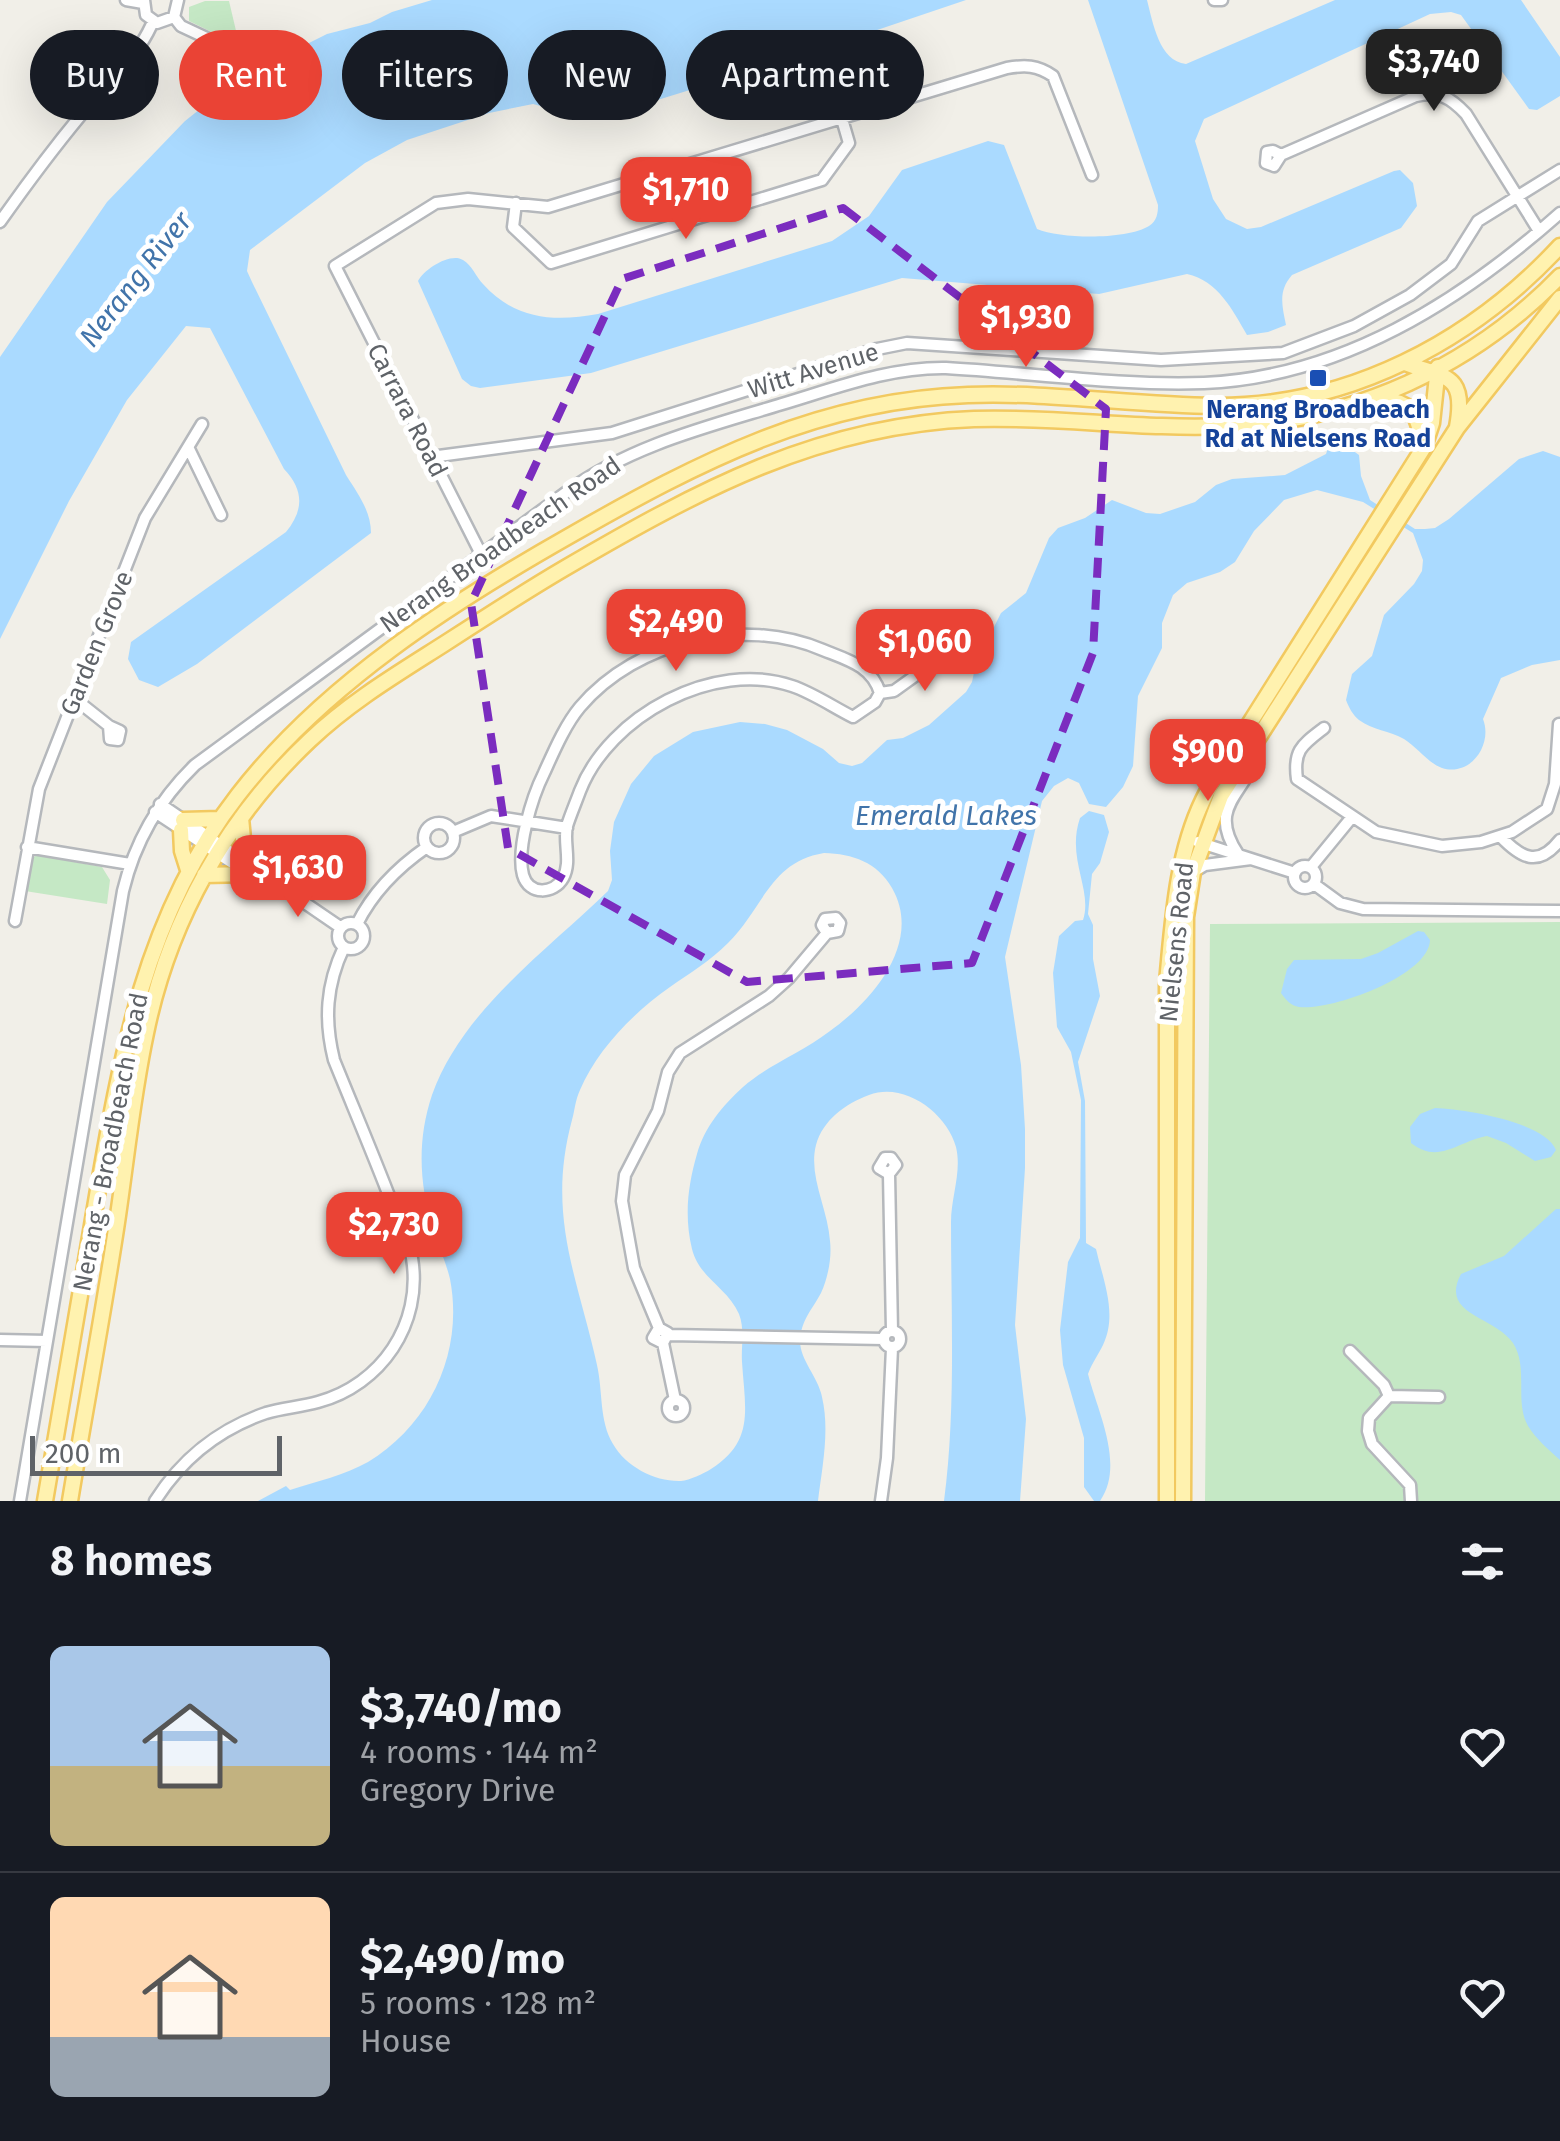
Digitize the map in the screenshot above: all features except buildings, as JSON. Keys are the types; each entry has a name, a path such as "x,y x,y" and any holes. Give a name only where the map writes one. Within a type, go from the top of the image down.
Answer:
{"main road":[{"name":"Nerang - Broadbeach Road","path":"45,1501 123,1051 154,943 188,870 220,819 254,774 345,687 408,640 557,543 665,482 753,440 845,412 940,396 1006,394 1193,405 1260,403 1324,392 1405,362 1454,337 1522,285 1560,246"},
{"name":"Nerang - Broadbeach Road","path":"70,1501 146,1031 170,949 204,876 241,818 303,747 370,691 520,594 620,536 724,480 779,457 865,432 926,422 1015,419 1223,426 1310,416 1375,398 1436,371 1518,316 1560,276"},
{"name":"Nielsens Road","path":"1183,1501 1186,917 1195,841 1456,428 1560,298"},
{"name":"Nielsens Road","path":"1166,1501 1167,982 1174,902 1195,841 1203,799 1424,447 1432,423 1436,371 1454,337"},
{"path":"1405,362 1436,371 1449,380 1460,406 1456,428"},
{"path":"1375,398 1397,402 1413,413 1424,447"},
{"path":"188,870 182,851 182,825 191,817 220,819"},
{"path":"204,876 247,867 241,818"}],"street":[{"path":"126,0 143,2 146,15 153,22 174,17"},
{"path":"174,17 178,0"},
{"path":"1214,0 1222,0"},
{"path":"174,17 190,30"},
{"path":"0,222 52,150 129,65 153,22"},
{"path":"924,94 1007,68 1041,68 1052,76 1092,175"},
{"path":"1281,156 1416,96 1435,92 1454,100 1466,114 1539,232"},
{"path":"839,120 548,207 516,203 513,227 551,263 822,180 849,143 842,120"},
{"name":"Witt Avenue","path":"431,457 612,433 877,349 907,343 1162,360 1282,352 1354,326 1410,296 1451,264 1478,221 1560,170"},
{"name":"Carrara Road","path":"481,554 335,266 436,203 468,199 516,203"},
{"name":"Nerang Broadbeach Road","path":"20,1501 130,864 157,808 209,753 591,474 628,454 881,374 928,367 1155,383 1258,377 1324,361 1417,318 1560,213"},
{"name":"Garden Grove","path":"15,921 39,789 146,518 202,424"},
{"path":"188,449 221,516"},
{"path":"766,636 816,647 856,664 876,678 880,693 875,702 853,717 791,686 758,680 703,686 664,699 598,756 566,828 566,874 556,888 544,892 530,886 523,876 526,821 534,793 579,708 607,681 672,646 704,637 766,636"},
{"path":"880,693 894,691 951,650"},
{"path":"75,698 110,726"},
{"path":"1324,728 1300,748 1294,762 1297,780 1376,832 1442,846 1512,832 1548,806 1555,784 1558,724"},
{"path":"1238,854 1228,839 1224,820 1228,804 1255,759 1255,744"},
{"path":"1548,806 1560,814"},
{"path":"157,808 340,927"},
{"path":"453,832 491,816 566,828"},
{"path":"1311,867 1352,817"},
{"path":"434,824 445,824 453,832 454,843 447,852 436,854 427,847 424,836 434,824"},
{"path":"1500,836 1515,852 1530,858 1544,855 1560,840"},
{"path":"1195,841 1294,873"},
{"path":"28,847 130,864"},
{"path":"358,924 373,897 402,864 427,847"},
{"path":"1194,872 1204,865 1252,859"},
{"path":"1294,873 1301,866 1311,867"},
{"path":"1294,873 1297,885 1306,888 1314,884 1316,876 1311,867"},
{"path":"1314,884 1340,902 1362,910 1560,912"},
{"path":"348,922 358,924 363,932 362,943 353,949 344,947 338,940 340,927 348,922"},
{"path":"675,1400 663,1335 634,1268 622,1201 625,1175 658,1111 668,1072 680,1053 770,996 827,933"},
{"path":"155,1501 190,1457 223,1433 267,1413 332,1398 366,1378 391,1353 410,1310 412,1254 334,1060 327,1032 330,986 344,947"},
{"path":"881,1501 887,1458 890,1339 889,1174"},
{"path":"663,1335 890,1339"},
{"path":"0,1340 46,1341"},
{"path":"1350,1350 1384,1385 1389,1396"},
{"path":"1411,1501 1410,1485 1372,1444 1369,1418 1389,1396 1439,1397"}],"highlighted area":[{"path":"843,208 1106,409 1093,653 972,963 747,982 508,848 471,603 622,279"}],"green space":[{"path":"205,1 229,1 236,30 208,30 189,21 189,7"},
{"path":"36,855 102,867 110,880 107,904 25,891 29,862"},
{"path":"1560,922 1560,1501 1205,1501 1210,924"}],"water":[{"path":"432,0 966,0 877,30 686,30 686,91 666,97 666,30 528,30 528,105 508,109 508,30 343,30"},
{"path":"1088,0 1147,0 1163,48 1169,56 1186,64 1335,0 1521,0 1560,57 1560,96 1537,110 1529,109 1461,15 1451,12 1430,14 1204,119 1195,141 1213,199 1226,219 1247,229 1261,227 1394,171 1400,170 1413,183 1417,206 1401,228 1292,275 1283,293 1286,325 1268,332 1247,335 1216,290 1187,274 1099,294 902,278 591,373 480,388 462,379 418,281 432,267 452,258 466,262 495,296 522,311 551,318 598,314 832,241 869,216 902,170 988,141 1004,145 1037,229 1093,236 1125,234 1149,226 1154,222 1158,205"},
{"name":"Nerang River","path":"342,30 342,120 468,120 407,140 365,163 250,250 247,271 363,503 371,533 197,664 158,687 139,680 128,659 131,642 286,532 299,508 295,485 210,328 186,326 127,400 69,501 0,639 0,357 107,202 186,120 322,120 322,36"},
{"name":"Emerald Lakes","path":"1341,442 1359,455 1361,476 1370,500 1415,529 1435,528 1449,519 1519,459 1543,451 1560,457 1560,660 1532,665 1501,678 1483,719 1482,748 1462,768 1437,766 1404,739 1359,720 1346,700 1352,674 1372,656 1384,615 1414,584 1423,560 1413,533 1363,502 1317,490 1284,500 1254,531 1235,562 1220,572 1187,583 1173,595 1162,623 1162,648 1138,696 1133,766 1123,787 1106,807 1089,804 1079,783 1068,778 1054,786 1042,801 1005,957 1021,1065 1025,1129 1015,1325 1026,1419 1020,1501 944,1501 951,1398 951,1222 958,1156 951,1134 934,1112 910,1096 882,1092 860,1099 836,1114 824,1128 814,1157 830,1261 800,1341 824,1410 818,1501 258,1501 286,1486 290,1490 368,1462 409,1428 438,1383 447,1359 453,1306 450,1279 428,1212 423,1179 422,1145 432,1095 463,1036 484,1010 608,891 612,880 614,822 631,784 654,756 693,732 740,722 787,730 823,749 839,763 862,763 887,740 903,738 929,725 966,692 1001,613 1026,593 1049,538 1058,528 1085,518 1112,500 1160,514 1195,502 1216,485 1232,479 1285,475 1326,454 1329,445","holes":["835,854 872,866 892,888 900,908 897,949 889,968 862,1003 819,1039 743,1087 715,1117 700,1144 689,1189 690,1237 701,1268 728,1297 741,1320 744,1423 735,1447 711,1469 685,1480 662,1479 642,1472 626,1460 605,1426 597,1365 563,1217 565,1155 577,1098 587,1075 618,1033 656,997 728,943 779,876 806,858"]},
{"path":"1089,811 1104,815 1109,832 1100,863 1092,874 1088,914 1093,925 1093,959 1100,996 1078,1062 1085,1101 1086,1243 1096,1249 1109,1309 1107,1333 1088,1374 1110,1455 1107,1487 1100,1501 1094,1501 1084,1487 1084,1438 1063,1365 1060,1330 1068,1262 1080,1238 1081,1100 1071,1052 1057,1027 1053,973 1059,936 1075,921 1083,920 1085,897 1076,847 1080,818"},
{"path":"1418,931 1430,940 1425,953 1414,966 1376,988 1314,1007 1293,1005 1281,993 1287,969 1294,960 1361,959"},
{"path":"1435,1108 1483,1114 1521,1125 1549,1140 1556,1150 1551,1157 1535,1161 1487,1136 1440,1152 1421,1149 1411,1143 1410,1127 1420,1114"},
{"path":"1560,1209 1560,1460 1528,1426 1522,1406 1520,1363 1513,1343 1463,1307 1456,1288 1461,1274 1504,1256"}],"place":[{"name":"Nerang Broadbeach Rd at Nielsens Road","path":"1318,378"}]}
